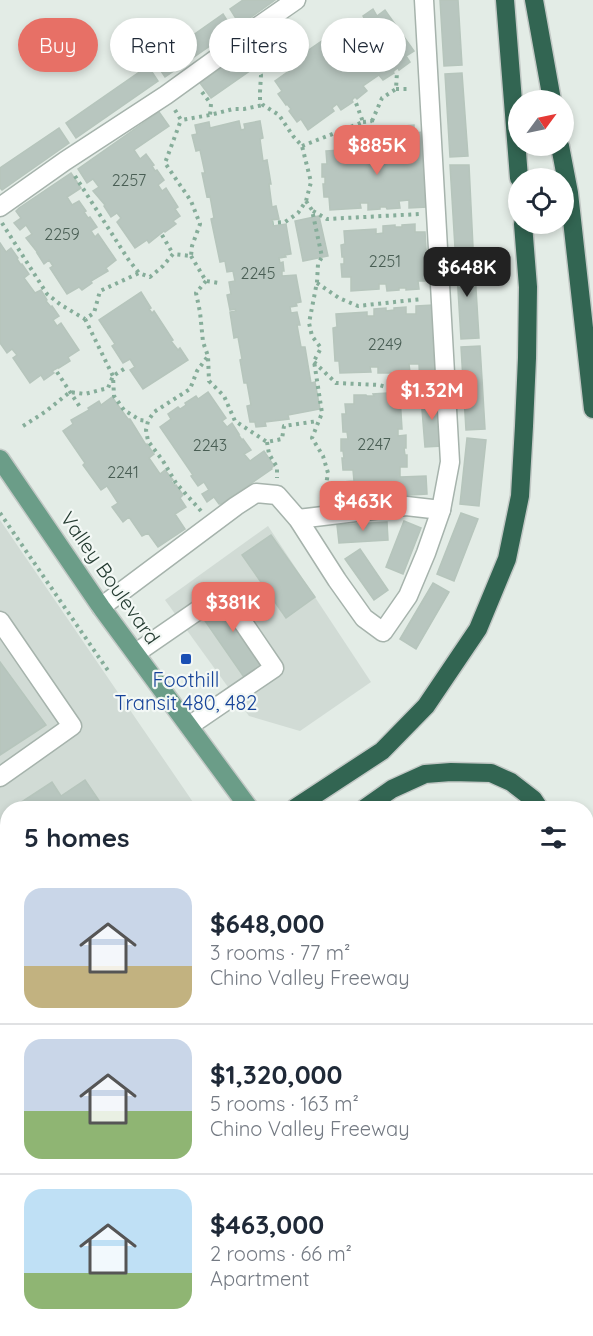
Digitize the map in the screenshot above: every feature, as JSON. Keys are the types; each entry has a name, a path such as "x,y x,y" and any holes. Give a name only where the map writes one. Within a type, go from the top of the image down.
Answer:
{"highway":[{"path":"505,0 518,168"},
{"path":"534,0 550,90"},
{"path":"563,156 569,193 593,409"},
{"path":"306,801 382,751 426,706 478,629 507,560 520,496 525,415 528,286 524,234"},
{"path":"375,801 392,789 425,774 451,772 491,773 511,782 534,801"}],"main road":[{"name":"Valley Boulevard","path":"2,467 101,607 244,801"}],"street":[{"path":"270,18 296,0"},
{"path":"101,607 256,493 277,495 298,519 364,618 382,632 408,596 441,510 450,462 424,0"},
{"path":"0,207 209,64"},
{"path":"298,519 406,506 441,510"},
{"path":"135,653 223,593 274,668 189,726"},
{"path":"0,621 72,726 0,777"}],"path":[{"path":"259,72 263,105"},
{"path":"374,143 372,121 382,98 396,89 397,72"},
{"path":"191,76 211,104 210,115"},
{"path":"166,94 181,120"},
{"path":"356,103 363,122"},
{"path":"181,120 263,105 279,115 302,146 311,182 306,201 298,213 285,222 273,223"},
{"path":"181,120 165,163 191,201 200,224 190,256"},
{"path":"302,146 363,122 372,121"},
{"path":"65,161 139,273 150,277 173,254"},
{"path":"306,201 312,210 322,257 318,264 309,323 312,336 321,348 314,361 322,413 312,438 323,456 328,473 322,516"},
{"path":"312,210 327,219 437,213"},
{"path":"0,221 47,294 60,305 85,319 113,376 114,396 124,411 140,420 148,421"},
{"path":"162,235 173,254"},
{"path":"173,254 190,256 206,280"},
{"path":"85,319 94,314 100,291 139,273"},
{"path":"206,280 219,283"},
{"path":"206,280 196,293 203,342 208,356 209,381 224,396 235,421 267,442 282,439 284,424 318,421"},
{"path":"317,282 339,298 358,306 441,298"},
{"path":"208,356 197,371 190,389 154,412 148,421 146,430 147,441 163,461 176,483 211,525"},
{"path":"314,361 336,383 379,385 426,395 446,392"},
{"path":"23,426 70,392 85,394 108,388 113,376 124,369"},
{"path":"57,372 80,407"},
{"path":"267,442 269,454 277,467 277,495"},
{"path":"0,513 109,672"}],"shaded area":[{"path":"0,520 192,801 0,801"},
{"path":"268,526 371,682 300,731 249,716 165,600"}],"building":[{"path":"243,0 275,0 250,18 236,18 230,9"},
{"path":"440,0 458,0 462,65 444,66"},
{"path":"373,9 377,16 385,10 391,18 364,18 363,16"},
{"path":"209,24 209,47 197,55 197,32"},
{"path":"406,40 414,51 406,56"},
{"path":"321,42 321,72 394,73 383,80 379,75 363,86 367,91 357,99 355,97 353,102 341,110 337,104 332,108 334,111 308,130 301,119 297,122 289,111 291,109 278,94 282,91 275,81 288,72 309,72 309,50"},
{"path":"139,72 152,72 158,81 76,138 66,123"},
{"path":"162,72 172,72 165,77"},
{"path":"216,72 248,72 211,98 200,83"},
{"path":"462,73 468,156 450,157 445,74"},
{"path":"159,112 169,126 134,150 140,159 146,154 154,165 152,166 155,171 157,170 164,180 158,185 162,191 166,188 178,207 175,209 180,216 173,221 176,224 165,232 149,243 147,240 135,248 117,222 121,218 117,213 111,217 105,205 93,191 99,187 93,179 87,183 78,169"},
{"path":"239,121 241,130 245,129 244,124 260,121 263,161 267,160 272,207 276,206 279,219 272,220 273,226 286,224 291,254 279,258 280,263 283,262 282,276 296,275 301,302 296,303 297,306 290,307 291,313 297,312 301,347 305,347 311,383 315,382 320,409 288,415 289,419 265,422 266,426 256,427 255,422 250,422 247,406 251,405 247,383 244,383 238,337 234,338 230,312 236,311 235,309 230,310 227,295 231,294 229,282 235,281 233,271 227,272 225,261 220,262 211,219 214,218 210,196 207,197 202,173 205,173 200,150 196,151 192,135 197,134 195,125 209,122 210,128"},
{"path":"414,125 414,133 422,132 423,136 427,207 409,208 409,200 399,201 400,208 380,207 380,209 368,210 368,203 360,203 361,208 330,210 329,197 324,197 325,177 322,177 322,164 327,164 326,151 358,149 358,153 365,152 364,146 376,145 376,147 396,143 396,150 406,150 405,126"},
{"path":"59,128 69,143 2,190 0,188 0,168"},
{"path":"450,165 469,165 473,247 455,248"},
{"path":"71,173 81,188 67,197 72,205 79,201 88,218 90,217 97,227 91,231 95,237 98,234 116,260 106,268 108,271 91,281 92,283 82,290 79,287 67,294 50,268 53,266 49,260 44,264 26,238 32,234 26,225 20,230 14,223 21,218 16,211 19,208"},
{"path":"319,216 328,256 303,261 295,221"},
{"path":"415,224 415,232 425,232 428,281 418,281 419,289 399,288 399,290 387,291 386,284 379,284 379,289 351,291 351,277 342,277 341,264 344,264 344,257 342,257 341,245 345,244 344,231 376,229 376,234 383,233 383,226 402,227 402,225"},
{"path":"0,243 6,252 11,248 29,274 24,278 35,293 41,290 46,301 59,316 53,320 57,326 61,323 79,350 68,357 70,361 52,371 54,373 44,380 41,375 30,383 13,358 17,355 12,349 7,353 0,343"},
{"path":"474,256 479,338 461,339 456,257"},
{"path":"141,292 151,308 149,309 152,313 154,311 173,340 171,341 178,350 180,348 188,360 143,389 130,370 135,367 130,359 123,363 112,346 115,344 99,320"},
{"path":"433,305 437,379 429,380 429,388 420,388 419,364 409,364 410,372 378,373 378,367 370,367 371,372 340,373 339,361 335,361 333,328 337,327 336,314 367,312 367,316 374,316 374,309 386,308 386,311 406,307 406,314 416,314 416,306"},
{"path":"480,346 485,429 466,430 461,347"},
{"path":"208,392 226,418 222,421 227,427 232,423 251,450 244,454 250,461 264,451 274,466 221,504 214,497 207,502 202,494 209,490 204,482 198,486 160,427 171,419 168,414 178,407 180,409 196,396 198,399"},
{"path":"387,393 387,398 400,397 402,429 398,429 398,436 406,435 406,448 404,448 405,455 407,455 407,467 400,467 400,477 426,476 427,494 344,499 343,482 354,481 353,470 343,470 341,439 348,439 347,432 343,432 342,414 346,414 345,404 354,404 354,395 374,396 373,394"},
{"path":"439,396 442,446 425,447 421,397"},
{"path":"112,397 154,454 149,458 160,474 165,470 183,495 180,498 186,507 175,514 185,529 158,547 148,533 142,536 129,517 123,522 112,507 118,503 107,486 101,490 63,431 73,424 71,420 89,410 88,408 99,401 101,405"},
{"path":"467,438 486,440 479,506 460,504"},
{"path":"461,513 478,519 454,581 437,574"},
{"path":"404,521 421,528 403,574 386,567"},
{"path":"387,522 388,540 339,543 337,525"},
{"path":"271,535 315,597 286,618 242,555"},
{"path":"360,549 388,590 374,600 345,559"},
{"path":"433,583 449,592 416,649 400,639"},
{"path":"220,587 272,661 246,680 194,605"},
{"path":"0,662 46,725 0,755"},
{"path":"85,780 99,801 23,801 52,782 61,796"}],"place":[{"name":"Foothill Transit 480, 482","path":"186,659"}]}
